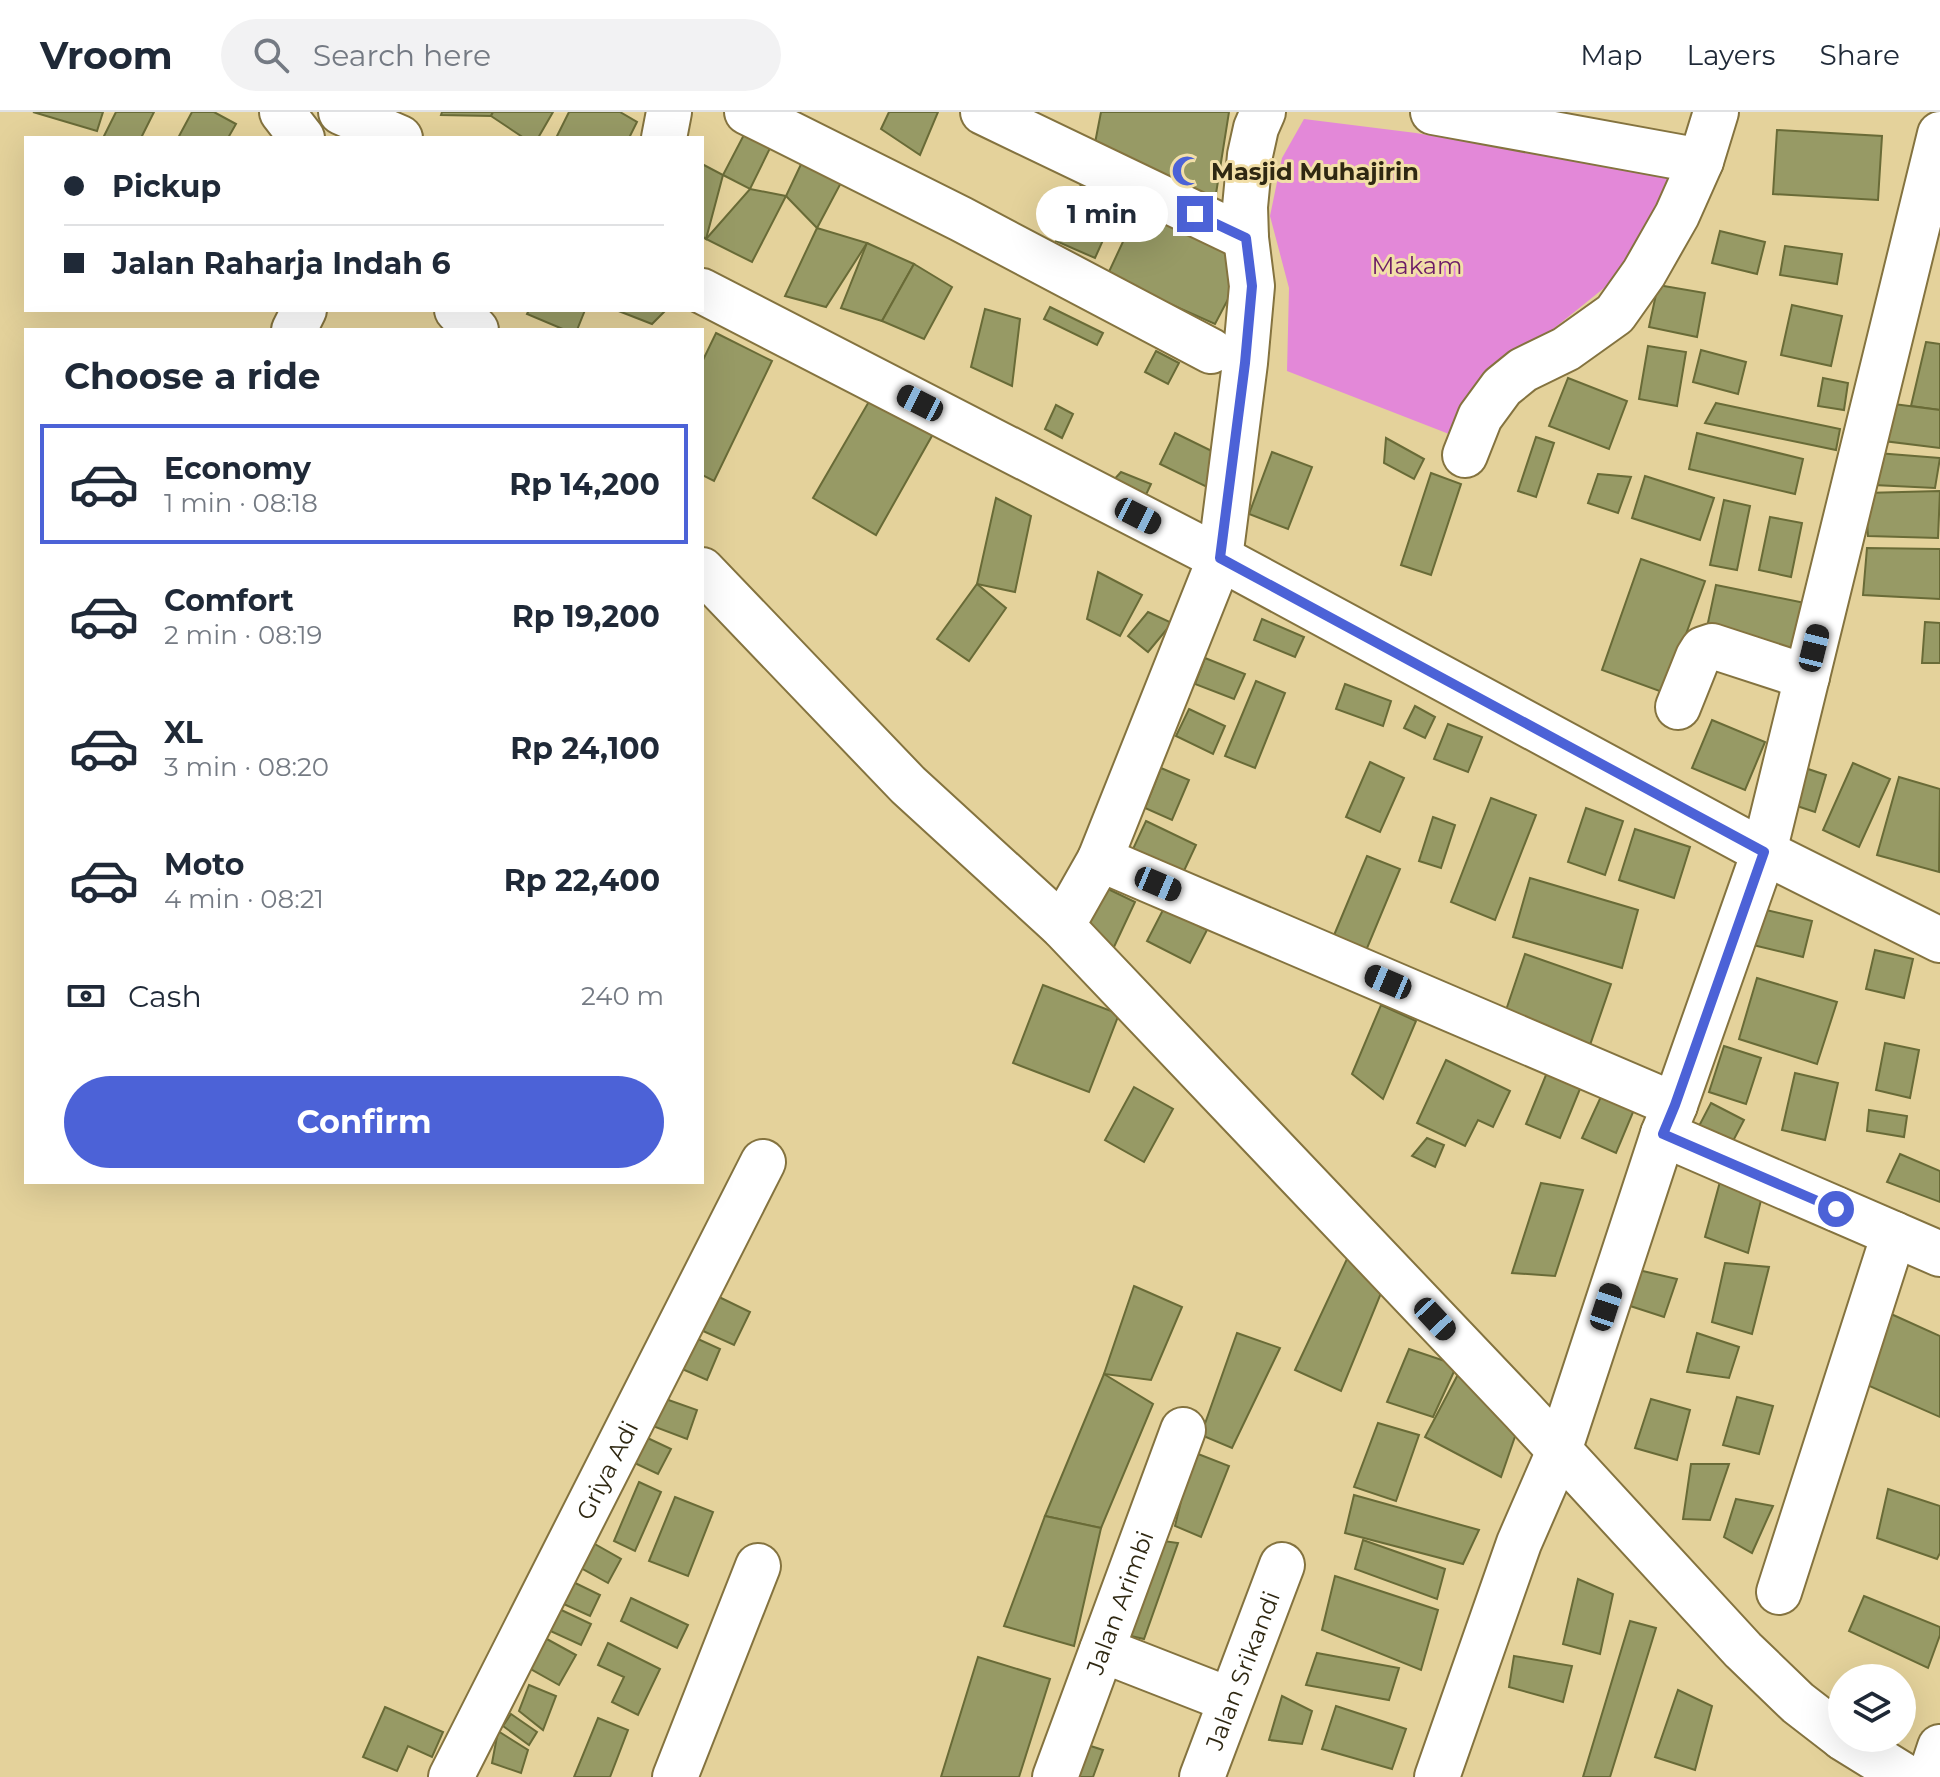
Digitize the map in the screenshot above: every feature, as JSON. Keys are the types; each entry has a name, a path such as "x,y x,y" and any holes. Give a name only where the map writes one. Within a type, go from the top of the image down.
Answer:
{"street":[{"path":"282,112 300,136"},
{"path":"341,112 395,136"},
{"path":"664,136 669,112"},
{"path":"747,112 961,219 1211,351"},
{"path":"1062,926 1100,859 1220,558 1252,286 1245,207 1250,155 1263,112"},
{"path":"1433,112 1701,161"},
{"path":"1465,455 1480,417 1502,387 1523,370 1566,349 1615,314 1644,273 1677,215 1701,161 1716,112"},
{"path":"1005,117 1246,238"},
{"path":"1437,1777 1519,1543 1559,1451 1669,1119 1764,852 1940,134"},
{"path":"704,292 1220,558 1764,852 1940,940"},
{"path":"459,312 474,328"},
{"path":"704,572 908,785 1062,926 1523,1411 1772,1679 1828,1727"},
{"path":"1678,707 1698,657 1703,649 1712,646 1807,677"},
{"path":"1100,859 1669,1119 1894,1234 1940,1254"},
{"name":"Griya Adi","path":"451,1777 763,1162"},
{"path":"1779,1592 1894,1234"},
{"name":"Jalan Arimbi","path":"1055,1777 1183,1430"},
{"name":"Jalan Srikandi","path":"1202,1777 1282,1565"},
{"path":"675,1777 758,1566"},
{"path":"1102,1650 1230,1700"},
{"path":"1930,1777 1940,1747"},
{"path":"1865,1752 1906,1777"}],"green space":[{"name":"Makam","path":"1304,119 1416,133 1678,178 1614,280 1552,330 1493,371 1460,408 1449,434 1287,371 1289,288 1270,216 1282,158"}],"building":[{"path":"33,112 103,112 97,131"},
{"path":"116,112 154,112 142,136 104,136"},
{"path":"192,112 214,112 236,124 229,136 179,136"},
{"path":"442,112 493,112 491,116 441,115"},
{"path":"493,112 553,112 539,136 521,136 491,116"},
{"path":"569,112 620,112 637,122 630,136 557,136"},
{"path":"889,112 938,112 920,155 881,129"},
{"name":"Masjid Muhajirin","path":"1101,112 1229,112 1215,200 1095,143"},
{"path":"748,127 774,140 750,189 723,175"},
{"path":"1777,130 1882,136 1878,200 1773,194"},
{"path":"804,158 843,179 817,228 786,196"},
{"path":"704,165 723,175 706,239 704,238"},
{"path":"1083,180 1137,205 1131,218 1116,211 1095,258 1056,241"},
{"path":"750,189 786,196 752,262 706,239"},
{"path":"1142,201 1246,265 1215,324 1107,276"},
{"path":"817,228 867,243 826,307 785,296"},
{"path":"1720,231 1765,242 1757,274 1712,263"},
{"path":"867,243 914,264 882,321 841,308"},
{"path":"1785,246 1842,254 1837,284 1780,275"},
{"path":"914,264 952,287 924,339 882,321"},
{"path":"1658,285 1705,293 1697,337 1649,327"},
{"path":"1792,305 1842,316 1831,366 1781,355"},
{"path":"1050,307 1103,333 1097,345 1044,319"},
{"path":"985,309 1020,319 1012,386 971,367"},
{"path":"584,312 578,328 560,328 527,314"},
{"path":"621,312 664,312 652,324"},
{"path":"716,333 772,361 714,481 704,476 704,358"},
{"path":"1926,342 1940,344 1940,410 1911,406"},
{"path":"1648,346 1686,352 1677,406 1639,399"},
{"path":"1701,350 1746,362 1738,394 1693,382"},
{"path":"1156,351 1179,363 1168,384 1145,372"},
{"path":"1568,378 1627,401 1609,449 1549,426"},
{"path":"1823,378 1848,383 1844,410 1818,406"},
{"path":"871,398 933,434 876,535 813,498"},
{"path":"1716,403 1840,429 1836,450 1705,423"},
{"path":"1886,403 1940,410 1940,448 1884,441"},
{"path":"1056,405 1073,414 1062,438 1045,429"},
{"path":"1175,433 1222,456 1207,487 1160,464"},
{"path":"1697,433 1803,459 1795,494 1689,469"},
{"path":"1536,437 1554,443 1536,497 1518,491"},
{"path":"1386,438 1424,459 1414,479 1384,463"},
{"path":"1272,452 1312,467 1288,529 1249,514"},
{"path":"1877,453 1940,458 1935,488 1874,485"},
{"path":"1121,472 1151,484 1144,499 1109,485"},
{"path":"1431,473 1461,484 1431,575 1401,565"},
{"path":"1598,474 1631,477 1618,513 1588,503"},
{"path":"1645,476 1714,498 1700,540 1632,518"},
{"path":"1940,491 1938,538 1868,536 1865,493"},
{"path":"996,498 1031,516 1015,592 977,584"},
{"path":"1724,500 1750,506 1737,570 1710,565"},
{"path":"1770,517 1802,523 1791,577 1759,570"},
{"path":"1867,548 1940,549 1940,599 1863,595"},
{"path":"1641,559 1705,581 1665,693 1602,670"},
{"path":"1098,572 1142,595 1120,636 1087,619"},
{"path":"977,584 1006,608 969,661 937,639"},
{"path":"1716,585 1805,603 1795,651 1706,632"},
{"path":"1148,612 1172,623 1148,652 1128,636"},
{"path":"1262,619 1304,637 1295,657 1254,640"},
{"path":"1925,622 1940,623 1940,663 1922,663"},
{"path":"1205,658 1245,674 1234,699 1195,684"},
{"path":"1256,681 1285,693 1255,768 1225,756"},
{"path":"1345,684 1391,701 1383,726 1336,709"},
{"path":"1415,706 1435,717 1425,738 1404,728"},
{"path":"1189,709 1225,726 1213,754 1176,736"},
{"path":"1712,720 1765,742 1745,790 1692,768"},
{"path":"1448,724 1482,737 1468,772 1434,759"},
{"path":"1370,762 1404,778 1380,832 1346,817"},
{"path":"1853,763 1890,779 1859,847 1823,830"},
{"path":"1802,767 1826,775 1815,812 1791,804"},
{"path":"1161,768 1189,780 1172,820 1145,808"},
{"path":"1899,777 1940,789 1939,872 1877,855"},
{"path":"1491,798 1536,815 1495,920 1451,902"},
{"path":"1586,808 1623,821 1605,875 1568,862"},
{"path":"1433,817 1455,825 1441,868 1419,861"},
{"path":"1146,821 1196,845 1183,873 1133,849"},
{"path":"1635,829 1690,847 1674,898 1619,880"},
{"path":"1367,856 1400,869 1365,953 1332,940"},
{"path":"1530,878 1638,910 1622,968 1513,937"},
{"path":"1106,888 1135,902 1113,949 1088,927"},
{"path":"1164,908 1207,930 1190,963 1147,941"},
{"path":"1762,909 1812,921 1803,957 1753,945"},
{"path":"1875,950 1913,959 1904,998 1866,989"},
{"path":"1525,954 1611,984 1590,1045 1504,1016"},
{"path":"1757,978 1837,1002 1817,1064 1739,1039"},
{"path":"1043,985 1119,1014 1089,1092 1013,1063"},
{"path":"1381,1005 1416,1021 1383,1099 1352,1074"},
{"path":"1885,1043 1919,1050 1910,1098 1876,1090"},
{"path":"1724,1046 1761,1058 1746,1104 1709,1092"},
{"path":"1446,1060 1510,1091 1493,1127 1478,1120 1465,1146 1417,1123"},
{"path":"1548,1070 1582,1084 1560,1138 1526,1124"},
{"path":"1795,1073 1838,1083 1825,1140 1782,1130"},
{"path":"1134,1087 1173,1109 1144,1162 1105,1140"},
{"path":"1604,1090 1636,1105 1616,1153 1582,1138"},
{"path":"1711,1103 1744,1120 1732,1143 1699,1126"},
{"path":"1869,1110 1907,1116 1904,1137 1867,1131"},
{"path":"1427,1138 1444,1145 1435,1167 1412,1156"},
{"path":"1900,1154 1940,1171 1940,1202 1887,1182"},
{"path":"1721,1178 1764,1188 1748,1253 1705,1237"},
{"path":"1541,1183 1583,1190 1555,1276 1512,1273"},
{"path":"1354,1244 1386,1281 1341,1391 1295,1370"},
{"path":"1725,1263 1769,1267 1752,1334 1712,1322"},
{"path":"1630,1268 1677,1279 1664,1317 1621,1303"},
{"path":"1134,1286 1182,1307 1151,1380 1104,1374"},
{"path":"719,1297 750,1312 734,1345 703,1331"},
{"path":"1880,1309 1940,1336 1940,1417 1858,1381"},
{"path":"1237,1333 1280,1348 1232,1448 1201,1435"},
{"path":"1697,1333 1739,1347 1729,1378 1687,1372"},
{"path":"687,1334 720,1349 707,1380 673,1365"},
{"path":"1409,1349 1457,1365 1433,1417 1387,1402"},
{"path":"1464,1363 1520,1422 1501,1477 1425,1437"},
{"path":"1104,1374 1153,1404 1101,1528 1045,1516"},
{"path":"660,1397 697,1410 687,1439 650,1425"},
{"path":"1737,1397 1773,1406 1759,1454 1723,1445"},
{"path":"1651,1399 1690,1410 1677,1460 1635,1448"},
{"path":"1378,1423 1419,1435 1396,1501 1354,1487"},
{"path":"639,1434 671,1449 658,1474 626,1459"},
{"path":"1193,1452 1229,1466 1201,1537 1175,1526"},
{"path":"1691,1464 1729,1464 1710,1520 1683,1519"},
{"path":"639,1482 661,1492 635,1551 614,1541"},
{"path":"1888,1489 1940,1506 1940,1553 1937,1559 1877,1538"},
{"path":"1354,1495 1479,1530 1463,1564 1345,1533"},
{"path":"675,1497 713,1512 688,1576 649,1561"},
{"path":"1736,1499 1773,1506 1752,1553 1724,1537"},
{"path":"1045,1516 1101,1528 1074,1646 1004,1626"},
{"path":"586,1539 621,1559 608,1583 572,1563"},
{"path":"1149,1539 1178,1543 1144,1639 1118,1633"},
{"path":"1363,1540 1445,1569 1437,1599 1355,1569"},
{"path":"1335,1576 1438,1610 1421,1670 1322,1630"},
{"path":"567,1579 600,1595 590,1616 557,1601"},
{"path":"1578,1579 1613,1594 1600,1654 1563,1644"},
{"path":"1864,1596 1940,1627 1928,1668 1849,1631"},
{"path":"631,1598 688,1625 677,1648 621,1621"},
{"path":"555,1607 591,1624 581,1645 546,1629"},
{"path":"1630,1621 1656,1628 1610,1777 1583,1777"},
{"path":"545,1638 576,1655 559,1685 529,1668"},
{"path":"608,1643 660,1669 638,1715 612,1702 624,1677 598,1665"},
{"path":"1317,1653 1399,1668 1389,1700 1306,1685"},
{"path":"1514,1656 1572,1666 1563,1702 1509,1687"},
{"path":"978,1657 1050,1679 1019,1777 941,1777"},
{"path":"529,1685 556,1696 543,1730 519,1711"},
{"path":"1678,1690 1712,1706 1695,1770 1655,1757"},
{"path":"1282,1696 1312,1711 1302,1744 1269,1740"},
{"path":"1336,1706 1406,1729 1392,1769 1322,1749"},
{"path":"385,1707 443,1732 432,1757 408,1746 397,1771 363,1757"},
{"path":"511,1714 537,1732 529,1745 503,1726"},
{"path":"598,1718 628,1730 610,1777 574,1777"},
{"path":"498,1731 528,1750 521,1773 492,1763"},
{"path":"1075,1741 1103,1750 1093,1777 1063,1777"}],"place":[{"name":"Masjid Muhajirin","path":"1187,171"}],"route":[{"path":"1195,214 1246,238 1252,286 1220,558 1764,852 1663,1134 1836,1209"}]}
